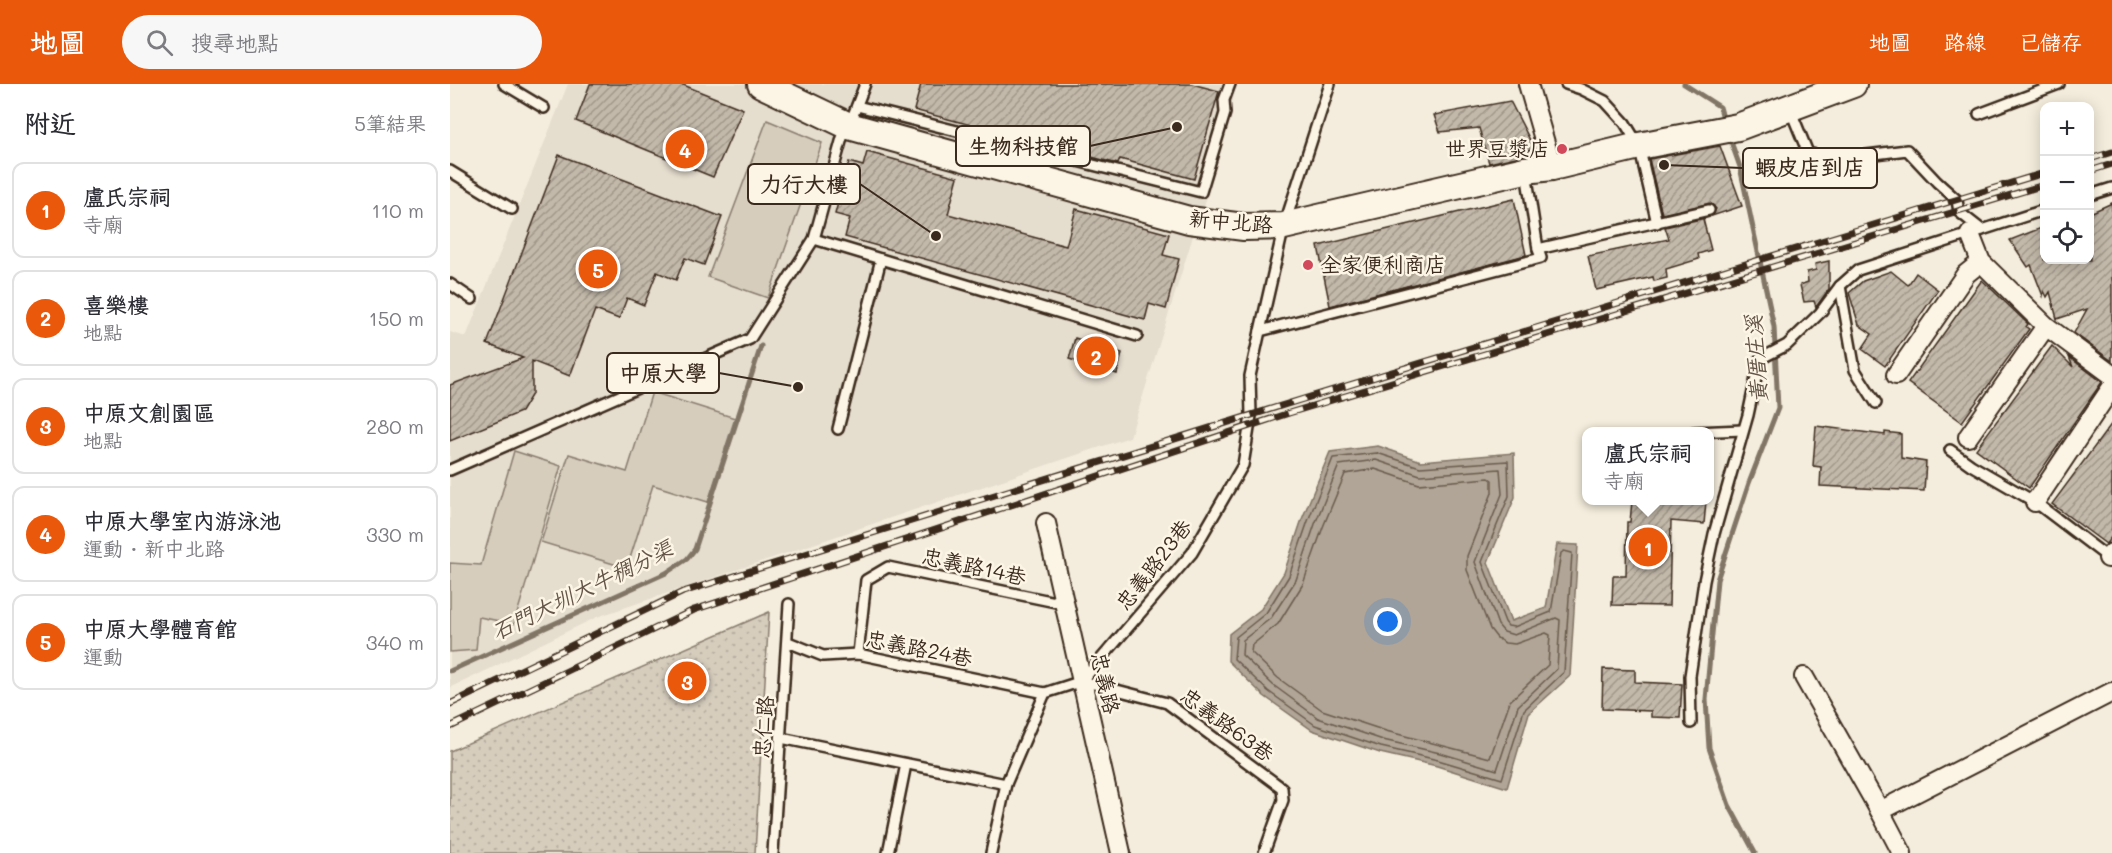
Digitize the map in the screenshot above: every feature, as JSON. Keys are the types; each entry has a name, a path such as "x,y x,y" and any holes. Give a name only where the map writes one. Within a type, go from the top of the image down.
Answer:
{"street":[{"name":"新中北路","path":"760,84 853,116 1199,222 1244,227 1284,226 1526,170 1552,167 1638,146 1738,127 1790,109"},
{"path":"1528,84 1552,167"},
{"path":"1790,109 1853,84"},
{"path":"1976,232 1981,262 2046,326 2112,375"},
{"path":"1896,375 1966,274 1981,262"},
{"path":"1968,437 2046,326"},
{"path":"2035,502 2112,387"},
{"name":"忠義路","path":"1046,523 1121,853"},
{"path":"1804,677 1902,853"},
{"path":"1880,811 2112,692"}],"lane":[{"path":"504,84 543,108"},
{"path":"450,470 750,339 814,239 842,138 865,84"},
{"path":"853,116 1201,192 1226,113 1224,100 1230,84"},
{"name":"忠義路23巷","path":"1082,681 1192,553 1242,465 1251,416 1250,376 1284,226 1330,84"},
{"path":"1566,84 1581,86 1605,101 1625,123 1638,146 1657,222"},
{"path":"1979,114 2060,84"},
{"path":"1790,109 1808,153 1834,159 1907,150 1957,200 1959,212 1976,232"},
{"path":"1260,331 1541,258 1526,170"},
{"path":"450,171 512,209"},
{"path":"2094,194 2112,188"},
{"path":"1538,249 1709,210"},
{"path":"1691,723 1690,676 1704,581 1760,359 1786,345 1820,313 1840,286 1858,270 2040,211"},
{"path":"814,239 1137,336"},
{"path":"838,429 881,259"},
{"path":"450,284 472,299"},
{"path":"1840,286 1856,370 1876,403"},
{"path":"1714,431 1743,430"},
{"path":"1950,450 1971,465 2035,502 2111,557"},
{"name":"忠義路14巷","path":"858,654 866,580 888,567 1065,604"},
{"name":"忠仁路","path":"773,853 789,604"},
{"name":"忠義路24巷","path":"788,642 823,656 858,654 1045,693"},
{"path":"991,853 1006,784 1045,693 1082,681"},
{"name":"忠義路63巷","path":"1082,681 1167,703 1282,788 1283,800 1264,853"},
{"path":"781,738 1006,784"},
{"path":"888,853 906,764"}],"shaded area":[{"path":"568,84 747,84 810,118 1194,233 1130,437 597,617 450,688 450,332 466,337"},
{"path":"795,84 1237,84 1203,211 883,122 830,103"},
{"path":"767,120 822,143 768,298 708,277"},
{"path":"652,392 735,418 708,502 653,485 627,568 541,542 569,454 627,472"},
{"path":"514,451 561,466 514,624 479,617 476,650 450,652 450,563 481,565"},
{"path":"769,612 755,853 450,853 450,751"}],"water":[{"path":"1378,446 1421,461 1514,453 1515,497 1488,562 1511,621 1546,608 1557,544 1578,545 1570,676 1529,713 1507,788 1437,766 1380,753 1312,730 1264,696 1228,661 1229,634 1261,609 1284,573 1302,519 1330,452"}],"building":[{"path":"590,84 681,84 743,109 713,177 576,121"},
{"path":"921,84 1192,84 1219,91 1194,179 1120,159 1118,164 914,110"},
{"path":"1510,101 1533,146 1525,155 1489,163 1479,128 1440,132 1434,115"},
{"path":"1720,146 1742,206 1712,216 1716,209 1710,203 1662,214 1649,159"},
{"path":"867,152 958,177 948,214 1066,246 1076,209 1169,234 1163,255 1179,259 1166,309 1149,304 1145,320 845,237 850,218 835,214 849,162 863,166"},
{"path":"559,155 722,217 704,265 685,258 676,280 657,272 644,305 627,298 619,319 595,310 570,376 532,361 532,394 521,412 450,441 450,385 523,358 487,344"},
{"path":"1514,199 1526,255 1330,306 1318,246"},
{"path":"2112,203 2112,361 2074,333 2087,309 2057,319 2050,292 2047,297 2044,291 2043,296 2031,265 2028,267 2010,240 2040,229 2040,264 2094,264 2094,211"},
{"path":"1710,217 1703,219 1711,250 1698,254 1699,259 1666,269 1667,278 1654,281 1653,277 1596,290 1588,256 1669,239 1665,227"},
{"path":"1829,261 1829,289 1816,307 1814,301 1804,302 1800,285 1808,282 1807,272 1816,270 1815,264"},
{"path":"1891,271 1908,285 1916,273 1938,290 1885,366 1862,349 1872,334 1859,325 1849,293 1863,281"},
{"path":"1982,280 2028,324 2026,327 2029,329 1962,422 1908,383"},
{"path":"1075,338 1122,353 1117,374 1069,359"},
{"path":"2052,346 2073,367 2069,357 2102,382 2029,488 1976,449"},
{"path":"2112,423 2112,536 2106,544 2052,504"},
{"path":"1816,426 1885,435 1885,432 1901,434 1901,458 1926,462 1924,491 1820,486 1821,467 1813,466"},
{"path":"1632,505 1706,505 1704,524 1671,521 1669,606 1612,605 1613,576 1626,576 1627,522 1630,522"},
{"path":"1603,669 1635,670 1635,682 1682,684 1680,718 1651,717 1651,711 1602,709"}],"waterway":[{"name":"黃厝庄溪","path":"1684,84 1720,107 1724,122"},
{"name":"黃厝庄溪","path":"1729,136 1740,167 1774,327 1778,408 1749,483 1717,580 1706,699 1709,748 1729,805 1755,853"},
{"name":"石門大圳大牛稠分渠","path":"450,671 666,573 687,559 695,549 761,346"}],"railway":[{"path":"2094,158 2112,152"},
{"path":"2094,170 2112,164"},
{"path":"450,704 683,592 1287,404 2040,174"},
{"path":"450,727 694,610 1289,413 2040,186"}],"place":[{"name":"生物科技館","path":"1177,127"},
{"name":"中原大學室內游泳池","path":"685,149"},
{"name":"世界豆漿店","path":"1562,149"},
{"name":"蝦皮店到店","path":"1664,165"},
{"name":"力行大樓","path":"936,236"},
{"name":"全家便利商店","path":"1308,265"},
{"name":"中原大學體育館","path":"598,269"},
{"name":"喜樂樓","path":"1096,356"},
{"name":"中原大學","path":"798,387"},
{"name":"盧氏宗祠","path":"1648,547"},
{"name":"中原文創園區","path":"687,681"}]}
